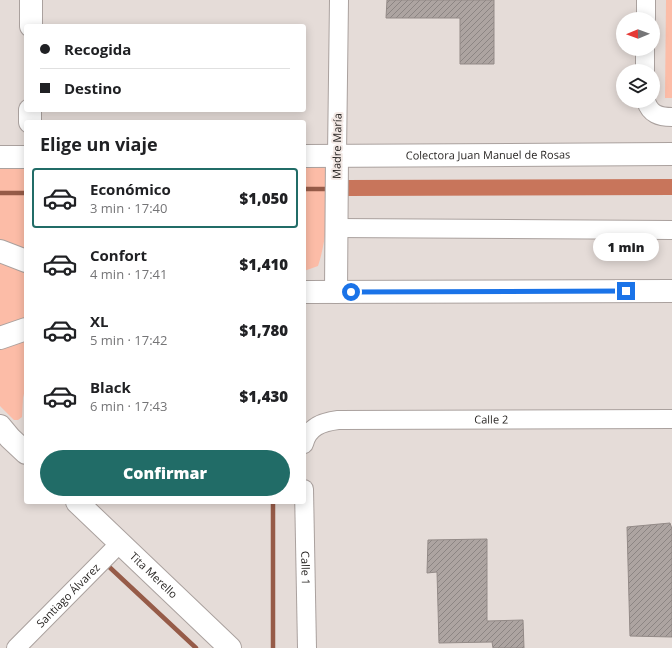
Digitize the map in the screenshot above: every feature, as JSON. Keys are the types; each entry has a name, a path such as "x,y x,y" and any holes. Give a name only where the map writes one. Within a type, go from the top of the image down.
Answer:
{"main road":[{"path":"31,0 31,24"},
{"name":"Colectora Juan Manuel de Rosas","path":"306,156 672,154"},
{"name":"Madre María","path":"336,292 337,156"},
{"path":"0,157 24,157"},
{"path":"0,251 24,260"},
{"path":"306,292 672,291"},
{"path":"0,338 24,330"},
{"path":"3,431 24,451"},
{"name":"Tita Merello","path":"80,504 230,648"}],"street":[{"name":"Madre María","path":"337,156 339,0"},
{"path":"646,0 646,12"},
{"path":"650,108 660,116 672,117"},
{"path":"336,228 672,230"},
{"name":"Calle 2","path":"308,437 317,426 338,420 672,419"},
{"name":"Calle 1","path":"304,504 307,648"},
{"name":"Santiago Álvarez","path":"16,648 120,543"}],"shaded area":[{"path":"666,0 672,0 672,98 665,98"},
{"path":"306,161 323,166 327,172 326,232 318,266 306,270"},
{"path":"0,166 24,166 24,249 0,241"},
{"path":"0,262 24,270 24,323 0,331"},
{"path":"24,339 24,394 22,417 18,420 14,420 0,406 0,346"}],"building":[{"path":"387,0 494,0 494,64 460,64 460,18 386,18"},
{"path":"670,523 672,529 672,637 630,636 627,527"},
{"path":"487,539 487,621 523,620 524,648 493,648 492,642 439,643 437,572 427,573 428,540"}],"waterway":[{"path":"345,188 672,187"},
{"path":"306,189 328,189"},
{"path":"0,193 24,193"},
{"path":"273,504 273,648"},
{"path":"105,563 196,648"}],"route":[{"path":"351,292 626,291"}]}
